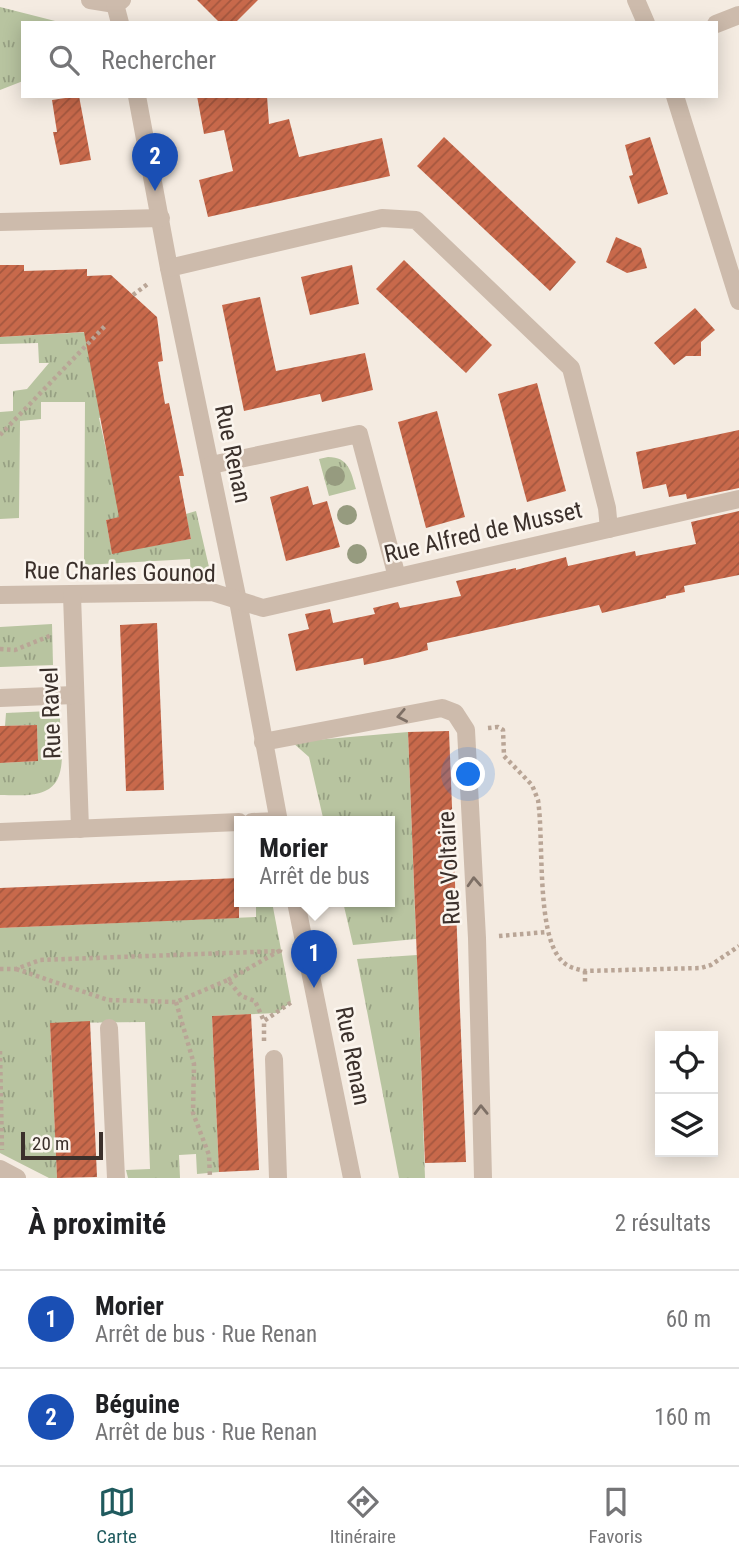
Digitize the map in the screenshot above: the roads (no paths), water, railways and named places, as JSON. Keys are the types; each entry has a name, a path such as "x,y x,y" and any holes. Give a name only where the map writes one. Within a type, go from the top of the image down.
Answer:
{"street":[{"path":"90,0 119,2 120,21"},
{"path":"636,0 645,21"},
{"path":"718,23 739,15"},
{"name":"Rue Renan","path":"137,98 278,816"},
{"path":"676,98 739,301"},
{"path":"0,222 160,218"},
{"path":"169,268 382,218 416,220 571,368 607,508 609,529"},
{"path":"211,465 359,434 397,577"},
{"name":"Rue Alfred de Musset","path":"238,601 262,608 739,499"},
{"name":"Rue Charles Gounod","path":"0,596 212,592 238,601"},
{"name":"Rue Ravel","path":"72,595 80,829"},
{"path":"0,698 74,695"},
{"name":"Rue Voltaire","path":"264,741 442,708 455,713 466,730 477,938 483,1178"},
{"path":"0,832 234,822"},
{"name":"Rue Renan","path":"297,907 352,1178"},
{"path":"109,1028 116,1178"},
{"path":"274,1059 278,1178"},
{"path":"1,1162 17,1178"}],"place":[{"name":"Béguine","path":"155,191"},
{"name":"Morier","path":"314,988"}]}
